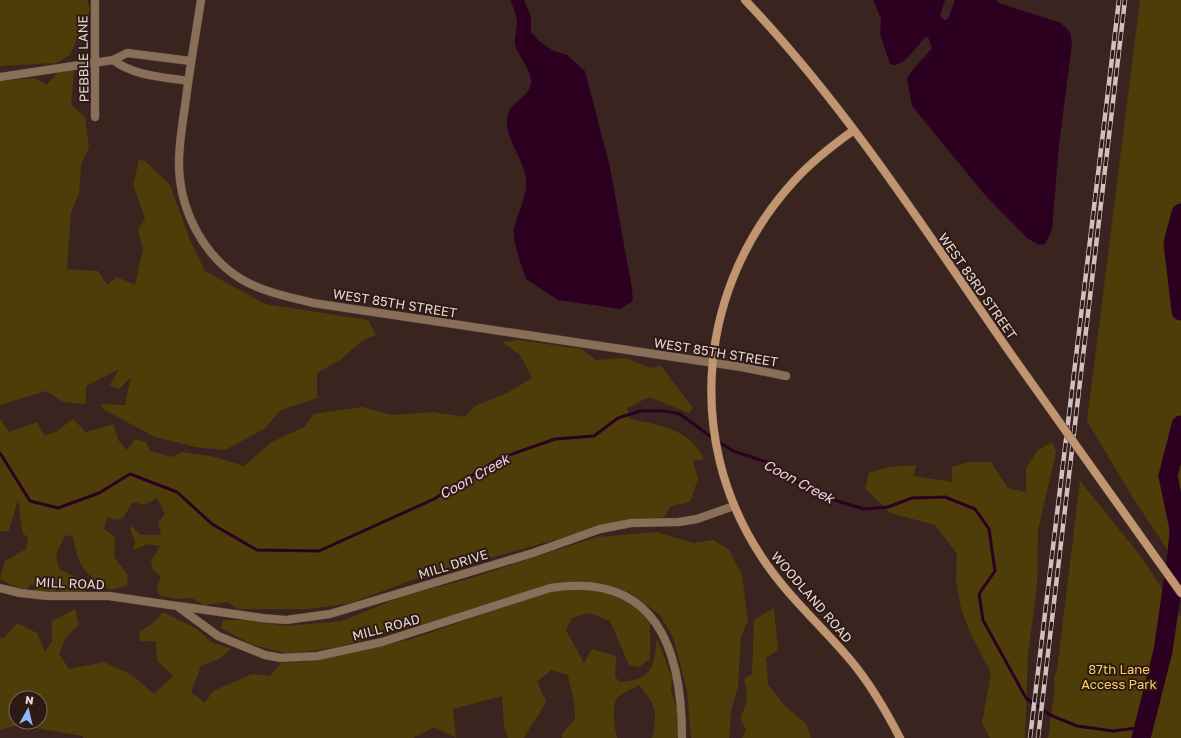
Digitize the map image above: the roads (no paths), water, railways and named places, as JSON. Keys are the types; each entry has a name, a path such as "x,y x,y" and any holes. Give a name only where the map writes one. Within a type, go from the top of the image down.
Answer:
{"main road":[{"name":"WEST 83RD STREET","path":"745,0 804,66 854,130 1181,593"},
{"name":"WOODLAND ROAD","path":"854,130 803,172 782,194 759,226 729,284 716,332 712,363 711,405 715,444 725,482 734,506 748,534 768,566 784,587 859,671 881,704 900,738"}],"street":[{"name":"PEBBLE LANE","path":"95,0 95,117"},
{"name":"WEST 85TH STREET","path":"201,0 188,81 179,164 182,188 194,227 209,249 226,267 241,278 278,295 313,303 712,363 786,376"},
{"path":"0,77 113,60 127,53 191,61"},
{"path":"113,60 124,68 138,72 188,81"},
{"name":"MILL DRIVE","path":"177,606 280,619 330,614 533,553 600,529 631,523 679,522 697,519 734,506"},
{"name":"MILL ROAD","path":"0,588 20,593 48,596 109,596 177,606 218,636 250,650 281,658 298,658 318,656 382,642 550,588 580,585 597,586 615,591 631,599 645,610 662,632 675,667 679,686 682,738"}],"waterway":[{"path":"1181,213 1173,243 1181,311"},
{"name":"Coon Creek","path":"0,453 30,501 58,508 99,493 130,474 177,492 212,524 257,550 319,551 434,499 498,459 555,439 594,436 618,418 640,411 665,411 680,414 714,439"},
{"path":"1141,738 1163,651 1177,555 1179,529 1168,476 1181,425"},
{"name":"Coon Creek","path":"719,442 733,451 770,463 790,479 827,498 864,509 888,507 912,498 945,497 975,509 989,529 995,571 979,594 983,620 1026,698 1050,715 1077,726 1113,731 1145,727"}],"railway":[{"path":"1030,738 1119,0"},
{"path":"1038,738 1125,0"}],"park label":[{"name":"87th Lane Access Park","path":"1119,676"}]}
